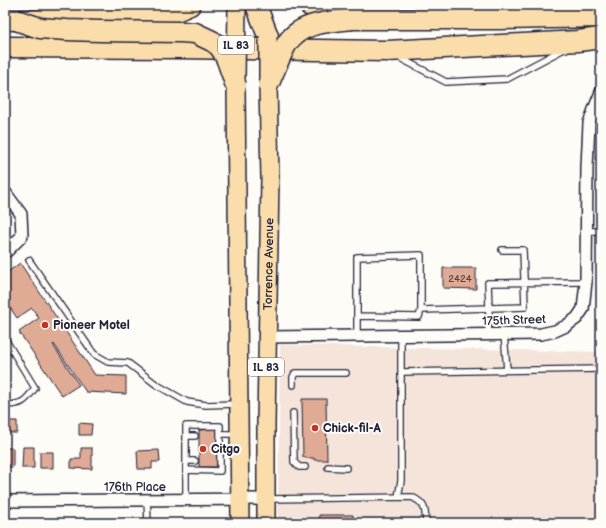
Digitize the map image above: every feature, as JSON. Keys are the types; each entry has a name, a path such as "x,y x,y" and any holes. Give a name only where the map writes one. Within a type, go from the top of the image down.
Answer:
{"highway":[{"path":"9,20 134,18 159,16 190,5"},
{"path":"236,35 244,5"},
{"path":"256,5 268,36"},
{"path":"309,5 328,14 352,19"},
{"path":"268,85 286,45 292,36 307,27 318,24 352,19 499,19 601,16"},
{"path":"9,20 40,28 67,30 195,33 219,46 227,60 236,86"},
{"path":"5,47 388,51 578,41 601,38"}],"main road":[{"name":"IL 83","path":"236,5 240,523"},
{"name":"Torrence Avenue","path":"266,523 270,178 267,5"}],"street":[{"name":"175th Street","path":"267,337 542,334 555,331 566,326 576,318 583,309 586,282 589,123 601,92"},
{"path":"5,192 21,214 22,236 8,249"},
{"name":"176th Place","path":"5,501 266,499"}],"lane":[{"path":"388,51 446,82 507,79 578,41"},
{"path":"586,231 601,231"},
{"path":"5,236 8,249"},
{"path":"421,310 524,307 523,250 502,250"},
{"path":"357,316 418,317 421,310 421,255 357,257 357,316 357,336"},
{"path":"29,260 94,354 108,362 128,364 158,385 187,402 206,405 239,404"},
{"path":"488,334 488,283 586,282"},
{"path":"504,334 507,370"},
{"path":"398,497 401,481 401,336"},
{"path":"5,339 35,388 27,398 17,405 5,405"},
{"path":"402,372 601,369"},
{"path":"293,385 293,377 295,373 346,373"},
{"path":"294,413 294,462 299,467 305,467"},
{"path":"186,470 220,471 218,461 220,426 186,426 186,436 186,461 186,470 186,500"},
{"path":"219,436 240,434"},
{"path":"186,436 195,436"},
{"path":"186,461 195,461"},
{"path":"328,467 346,468"},
{"path":"266,499 412,497 425,507 426,523"},
{"path":"147,500 148,523"}],"shaded area":[{"path":"280,345 601,352 601,523 278,523"}],"building":[{"name":"Pioneer Motel","path":"20,263 95,375 126,376 126,394 86,392 54,344 53,345 79,385 62,396 19,332 39,318 32,308 17,318 5,300 5,274"},
{"path":"443,268 476,268 476,289 443,288"},
{"name":"Chick-fil-A","path":"302,399 326,399 327,460 314,460 314,458 303,457"},
{"path":"5,421 17,421 17,433 5,433"},
{"path":"79,423 92,424 91,435 79,435"},
{"name":"Citgo","path":"219,429 219,467 199,467 199,430"},
{"path":"23,447 34,447 34,468 22,468"},
{"path":"5,448 13,448 13,467 5,467"},
{"path":"81,448 92,448 92,469 71,468 71,459 81,459"},
{"path":"159,450 160,462 152,462 152,469 138,469 137,451"},
{"path":"40,452 53,452 53,468 40,468"},
{"path":"319,515 353,515 353,522 411,523 319,523"}],"place":[{"name":"Pioneer Motel","path":"45,325"},
{"name":"Chick-fil-A","path":"315,428"},
{"name":"Citgo","path":"203,449"}]}
